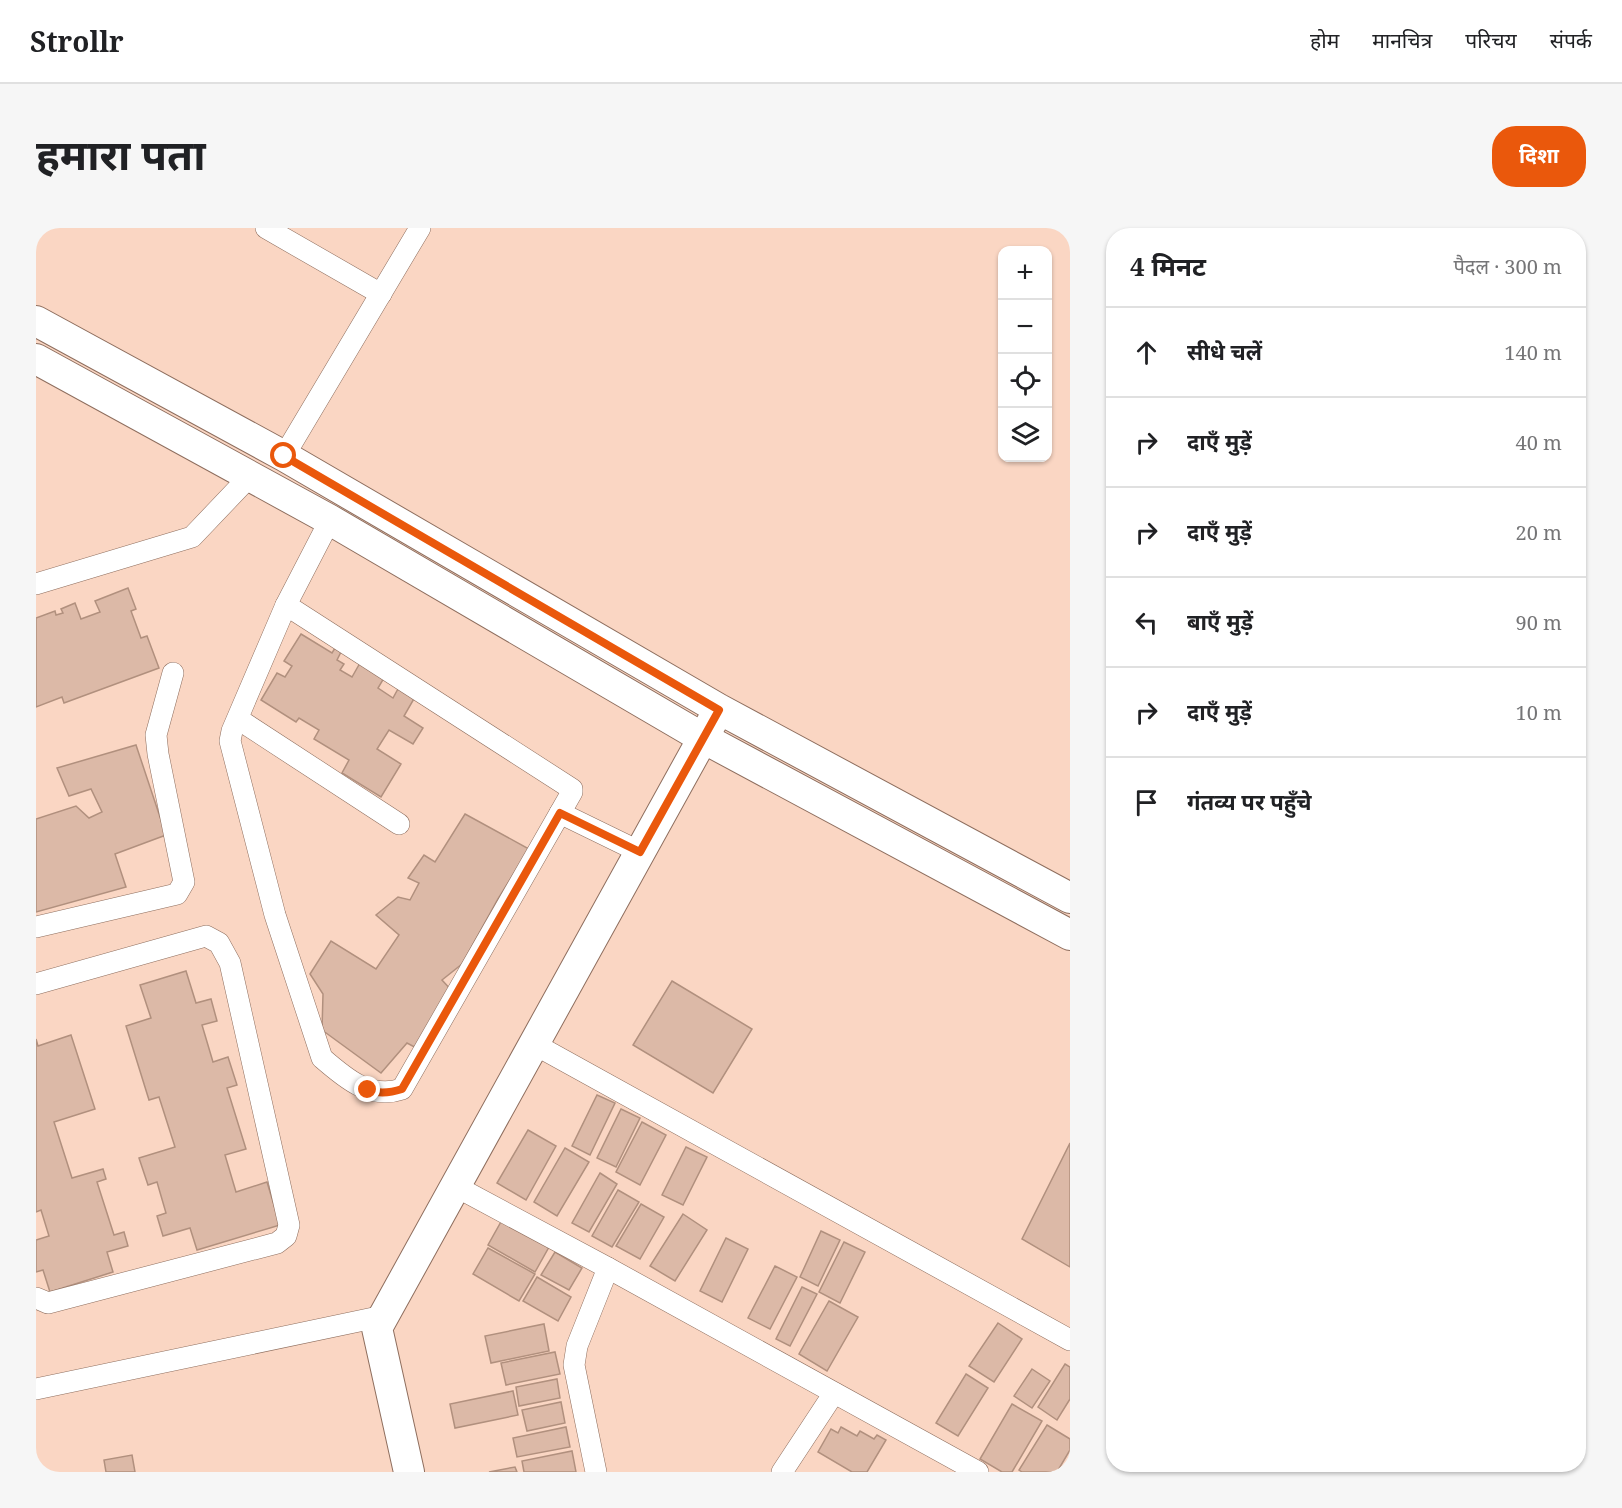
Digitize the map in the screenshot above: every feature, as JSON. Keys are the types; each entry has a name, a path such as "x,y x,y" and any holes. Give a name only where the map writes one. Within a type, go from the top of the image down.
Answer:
{"street":[{"path":"266,228 381,294"},
{"path":"284,456 420,228"},
{"path":"36,321 284,456 719,710 1070,898"},
{"path":"36,359 330,520 703,738 1070,935"},
{"path":"36,584 192,537 250,476"},
{"path":"286,605 572,789 402,1089 376,1093 349,1080 322,1058 275,915 231,744 231,735 286,605 330,520"},
{"path":"36,927 177,894 184,882 156,735 173,673"},
{"path":"409,1472 377,1328 719,710"},
{"path":"238,719 399,824"},
{"path":"560,813 640,852"},
{"path":"36,984 206,936 219,943 230,963 289,1225 286,1236 277,1243 48,1303 36,1298"},
{"path":"534,1044 1070,1340"},
{"path":"455,1186 608,1268 973,1471"},
{"path":"596,1472 574,1365 577,1346 608,1268"},
{"path":"36,1389 383,1316"},
{"path":"782,1472 834,1394"}],"building":[{"path":"128,588 136,609 131,611 141,638 147,636 159,668 64,703 62,697 36,707 36,618 55,611 56,615 63,613 61,609 75,603 81,619 100,612 95,601"},
{"path":"301,634 332,653 335,648 341,652 337,660 344,664 340,670 352,677 360,663 384,678 378,688 393,698 399,687 415,697 404,716 423,728 413,744 389,730 377,749 401,764 381,797 342,773 349,760 314,739 319,730 299,718 296,722 261,700 277,673 285,677 292,666 284,661"},
{"path":"136,745 166,835 115,854 126,887 36,912 36,819 76,806 89,818 102,812 91,789 69,796 57,768"},
{"path":"465,814 529,849 462,964 442,980 455,994 422,1051 407,1043 381,1073 322,1030 323,994 310,974 331,941 376,969 399,935 376,915 398,897 410,900 419,883 408,878 424,855 435,862"},
{"path":"186,971 196,1003 211,999 217,1021 202,1025 213,1062 228,1057 237,1085 227,1088 246,1149 225,1155 236,1192 267,1182 280,1225 197,1250 190,1228 163,1236 157,1216 166,1213 157,1182 148,1185 139,1158 175,1147 159,1097 149,1100 126,1026 151,1018 140,985"},
{"path":"672,981 752,1029 713,1093 633,1045"},
{"path":"71,1035 95,1109 54,1122 72,1178 103,1169 106,1179 97,1182 114,1235 124,1232 128,1246 107,1252 113,1272 50,1292 43,1270 36,1272 36,1240 49,1236 41,1210 36,1212 36,1039 38,1046"},
{"path":"597,1095 615,1103 590,1155 572,1146"},
{"path":"621,1109 640,1118 616,1167 597,1158"},
{"path":"642,1122 666,1135 640,1185 616,1172"},
{"path":"528,1130 556,1146 526,1200 497,1183"},
{"path":"1070,1143 1070,1267 1022,1239"},
{"path":"686,1147 707,1157 683,1205 662,1195"},
{"path":"565,1148 589,1162 557,1216 534,1202"},
{"path":"600,1173 617,1184 589,1232 572,1223"},
{"path":"618,1190 639,1202 612,1247 592,1236"},
{"path":"641,1204 664,1217 640,1259 616,1246"},
{"path":"683,1214 707,1230 675,1281 650,1266"},
{"path":"502,1220 549,1247 535,1272 488,1245"},
{"path":"821,1231 840,1240 818,1286 800,1277"},
{"path":"726,1238 748,1249 722,1302 700,1291"},
{"path":"844,1242 865,1252 840,1303 819,1292"},
{"path":"488,1248 535,1274 519,1301 473,1274"},
{"path":"555,1252 582,1268 569,1290 541,1275"},
{"path":"775,1266 797,1277 770,1329 748,1318"},
{"path":"537,1277 571,1297 558,1321 523,1301"},
{"path":"802,1287 817,1294 790,1346 776,1339"},
{"path":"829,1301 858,1317 827,1371 799,1354"},
{"path":"998,1323 1022,1339 994,1382 969,1366"},
{"path":"544,1324 549,1351 491,1363 485,1336"},
{"path":"555,1352 560,1374 506,1385 501,1363"},
{"path":"1065,1364 1070,1367 1070,1399 1057,1420 1038,1407"},
{"path":"1032,1369 1050,1381 1032,1408 1014,1396"},
{"path":"966,1374 988,1388 958,1436 936,1423"},
{"path":"557,1379 560,1398 519,1406 516,1387"},
{"path":"513,1391 518,1415 455,1428 450,1404"},
{"path":"561,1402 565,1423 527,1431 522,1410"},
{"path":"1012,1404 1042,1421 1012,1472 1002,1472 980,1459"},
{"path":"1047,1425 1070,1439 1070,1450 1057,1472 1022,1472 1019,1470"},
{"path":"566,1427 570,1447 517,1457 513,1438"},
{"path":"841,1427 857,1436 860,1431 874,1439 877,1435 886,1440 867,1472 852,1472 818,1452 831,1429 838,1433"},
{"path":"572,1451 576,1472 524,1472 522,1461"},
{"path":"132,1455 135,1472 106,1472 104,1460"},
{"path":"515,1467 517,1472 489,1472"}],"route":[{"path":"284,456 719,710 640,852 560,813 402,1089 385,1093 368,1090"}]}
